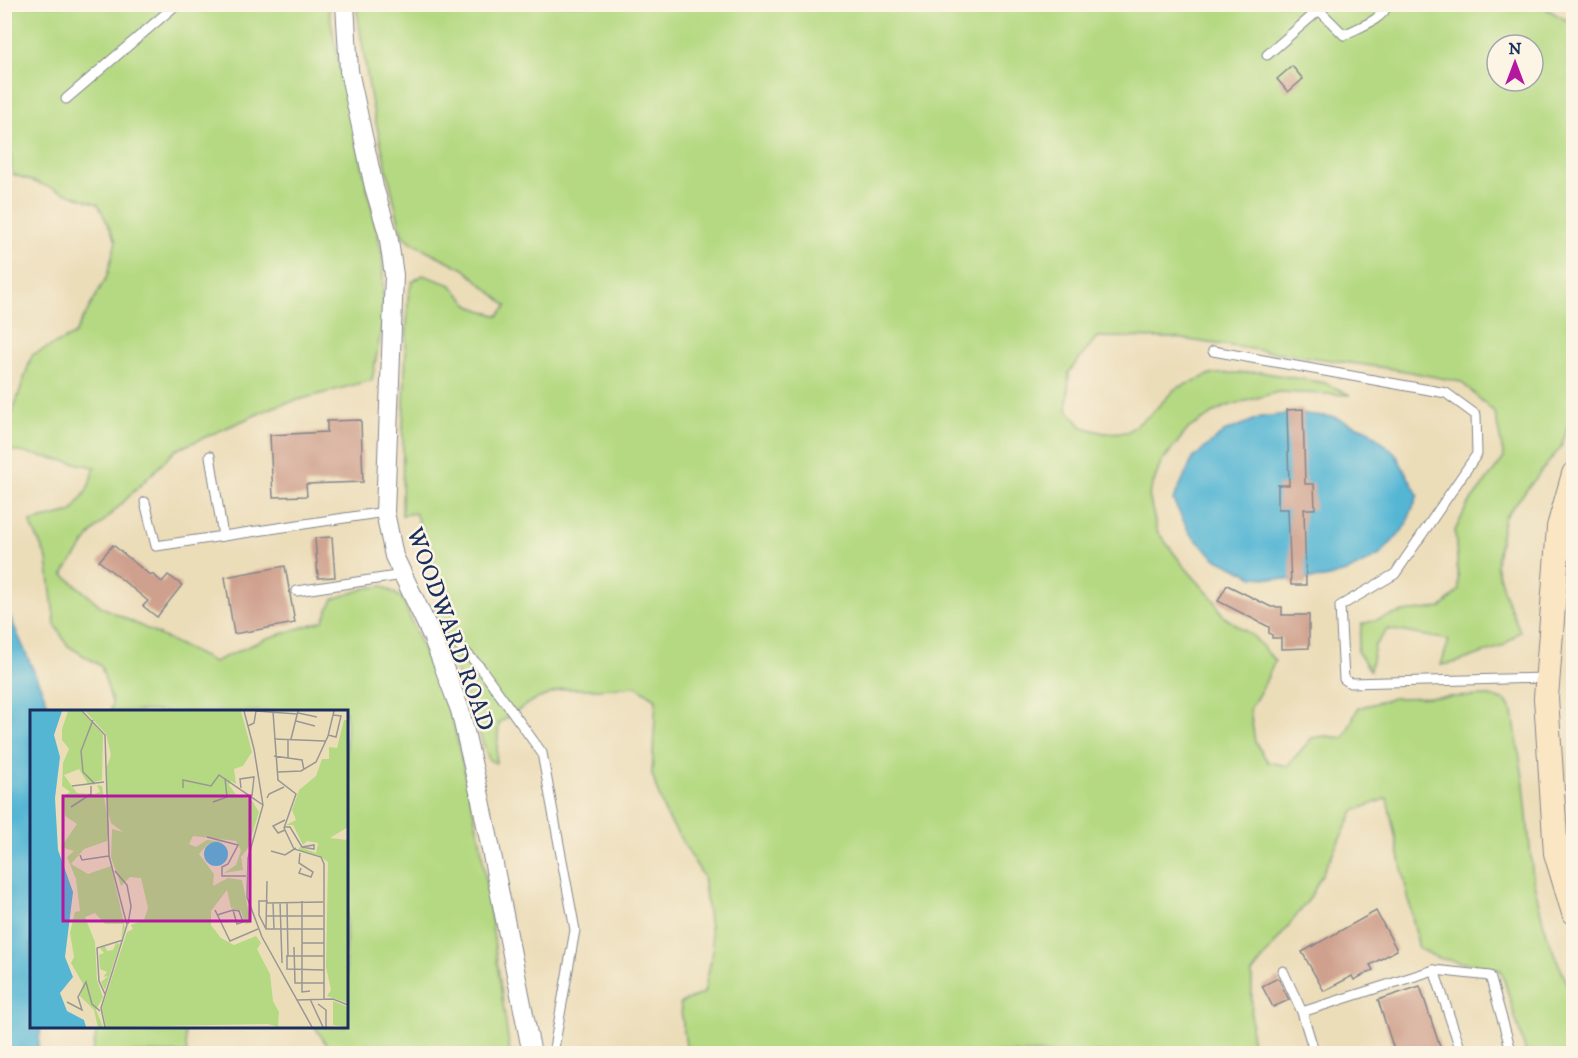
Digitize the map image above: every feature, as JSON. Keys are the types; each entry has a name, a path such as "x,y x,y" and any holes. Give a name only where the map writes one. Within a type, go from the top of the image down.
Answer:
{"main road":[{"path":"1574,474 1559,527 1546,698 1556,854 1574,913"}],"street":[{"name":"WOODWARD ROAD","path":"345,4 349,71 374,188 388,234 394,275 386,512 394,556 432,636 460,710 482,805 532,1053"}],"lane":[{"path":"66,99 177,4"},
{"path":"1267,55 1318,9 1344,34 1376,19 1388,4"},
{"path":"1213,351 1446,393 1476,415 1477,454 1395,574 1340,606 1344,679 1350,683 1547,678"},
{"path":"210,456 223,536"},
{"path":"145,502 156,546 386,512"},
{"path":"297,591 403,575"},
{"path":"432,636 459,645 480,667 542,753 575,930 554,1053"},
{"path":"1302,1012 1434,970 1490,976 1512,1053"},
{"path":"1434,970 1462,1053"},
{"path":"1283,971 1302,1012 1315,1053"}],"green space":[{"path":"1538,4 1573,24 1573,410 1561,447 1504,518 1496,565 1504,593 1520,631 1503,646 1458,662 1441,665 1449,640 1388,629 1375,645 1370,670 1357,651 1362,624 1403,612 1441,608 1459,590 1455,531 1467,506 1504,458 1495,413 1461,382 1400,370 1175,338 1097,337 1069,372 1067,409 1082,427 1104,433 1127,432 1151,414 1175,389 1211,374 1260,372 1325,383 1350,395 1278,392 1224,407 1189,428 1161,463 1149,495 1157,531 1214,600 1224,617 1253,636 1275,661 1250,709 1255,742 1268,762 1287,766 1312,738 1325,736 1344,738 1358,708 1394,698 1490,696 1506,701 1513,713 1524,784 1533,879 1546,934 1566,981 1573,1015 1573,1053 1526,1053 1501,970 1438,958 1419,949 1387,798 1354,811 1310,898 1252,973 1251,1053 687,1053 680,1003 704,993 713,950 703,876 664,811 652,774 656,699 636,686 563,689 532,701 499,723 496,763 489,760 433,607 447,595 415,513 402,515 408,297 412,282 423,275 451,285 470,306 498,316 507,306 464,269 416,245 402,235 372,105 356,5"},
{"path":"4,5 328,5 337,55 383,257 383,321 372,380 276,406 176,450 92,533 63,574 102,607 214,662 265,639 323,621 333,599 367,588 383,586 402,598 454,725 480,840 510,1053 332,1053 316,1028 348,1028 348,710 111,710 112,702 101,666 68,646 55,625 47,559 30,522 72,512 87,490 95,467 5,449 5,418 13,411 32,355 74,335 107,276 116,241 98,204 12,174 5,85"},
{"path":"98,1028 184,1028 187,1053 92,1053"}],"water":[{"path":"1295,413 1334,417 1368,430 1395,453 1418,495 1405,527 1380,555 1349,571 1325,578 1294,580 1254,577 1215,558 1190,534 1173,500 1193,458 1224,432 1261,417"},
{"path":"5,605 51,710 30,710 30,1028 41,1028 37,1053 5,1053"}],"building":[{"path":"1292,66 1303,79 1288,92 1277,79"},
{"path":"1303,409 1305,484 1314,484 1315,509 1304,509 1306,585 1291,585 1288,509 1278,509 1278,485 1289,485 1287,410"},
{"path":"361,420 363,482 306,484 307,496 273,497 270,435 327,432 327,421"},
{"path":"332,537 335,577 318,578 315,538"},
{"path":"113,545 162,582 168,575 182,585 157,617 143,606 148,601 99,561"},
{"path":"285,566 295,623 234,634 225,577"},
{"path":"1227,585 1271,607 1282,607 1282,615 1309,615 1309,648 1281,649 1281,638 1272,638 1269,627 1218,601"},
{"path":"1376,911 1397,950 1370,965 1373,970 1354,980 1352,976 1324,991 1302,952"},
{"path":"1278,978 1289,1000 1273,1007 1262,986"},
{"path":"1420,986 1442,1053 1395,1053 1378,1000"}]}
